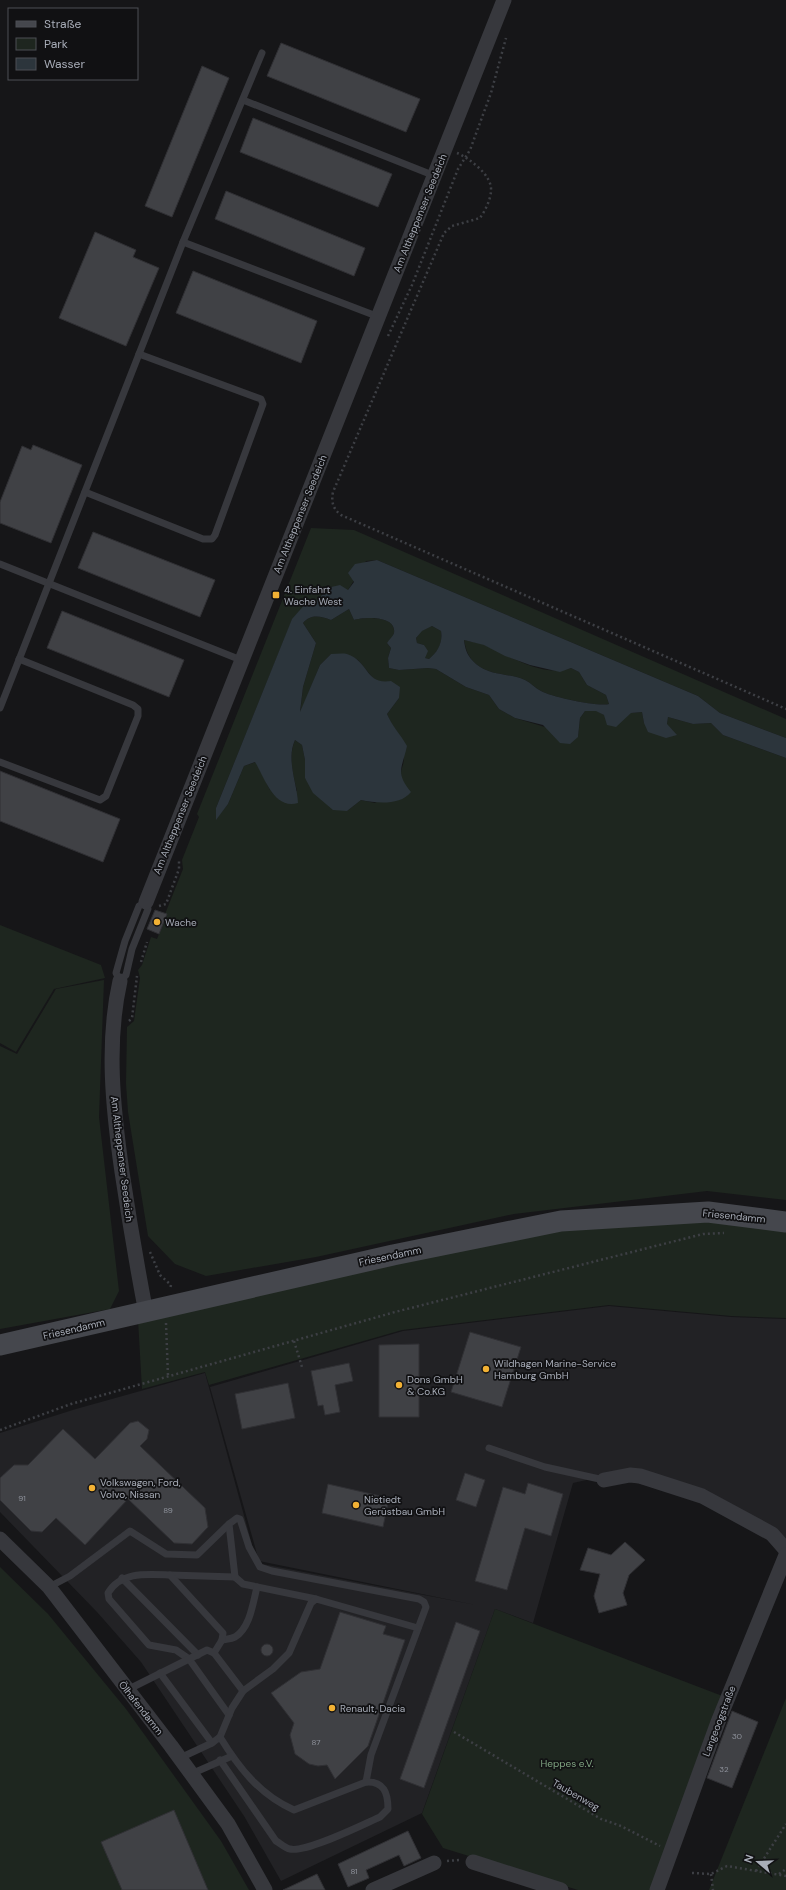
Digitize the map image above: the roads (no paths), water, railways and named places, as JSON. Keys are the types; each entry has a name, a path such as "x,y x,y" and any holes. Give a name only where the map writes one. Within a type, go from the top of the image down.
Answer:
{"main road":[{"name":"Friesendamm","path":"0,1345 393,1255 561,1220 708,1212 786,1222"}],"street":[{"name":"Am Altheppenser Seedeich","path":"146,902 504,0"},
{"name":"Am Altheppenser Seedeich","path":"120,981 114,1026 114,1108 131,1233 156,1310"},
{"path":"604,1480 630,1475 640,1476 702,1496 772,1534 786,1550"},
{"name":"Ölhafendamm","path":"0,1539 49,1587 180,1758 228,1824 265,1890"},
{"name":"Langeoogstraße","path":"657,1890 718,1722 786,1555"},
{"path":"473,1862 561,1890"},
{"path":"373,1890 434,1863"}],"lane":[{"path":"0,708 183,242 262,53"},
{"path":"242,100 435,176"},
{"path":"183,242 378,317"},
{"path":"85,492 203,539 212,539 216,535 263,409 261,399 139,354"},
{"path":"0,564 241,660"},
{"path":"0,762 100,800 106,796 138,716 138,709 133,705 19,660"},
{"name":"Am Altheppenser Seedeich","path":"120,981 126,975 132,950 148,910 146,902"},
{"path":"489,1448 545,1467 604,1480"},
{"path":"49,1587 70,1576 130,1531 166,1554 198,1555 234,1518 240,1519 249,1547 260,1566 272,1571 419,1599 424,1602 426,1607 371,1755 366,1782"},
{"path":"229,1524 235,1578"},
{"path":"229,1714 189,1659 176,1650 149,1644 113,1605 108,1593 112,1586 122,1578 138,1575 170,1574 235,1578 243,1584 316,1599 418,1628"},
{"path":"170,1574 223,1633 222,1640 214,1653"},
{"path":"122,1578 198,1655"},
{"path":"222,1640 234,1637 244,1629 251,1612 257,1587"},
{"path":"180,1758 212,1743 220,1737 229,1714 243,1691 273,1669 289,1653 311,1603 316,1599"},
{"path":"127,1690 207,1650 214,1653 243,1691"},
{"path":"160,1673 212,1743"},
{"path":"220,1737 232,1756 253,1782 266,1795 294,1810 366,1782 375,1781 385,1788 388,1798 388,1809 380,1817 318,1844 299,1849 289,1849 276,1841 220,1760"},
{"path":"191,1774 232,1756"}],"water":[{"path":"377,560 698,696 720,713 786,738 786,758 723,735 711,723 693,724 668,717 667,724 677,735 666,738 648,732 644,723 642,712 631,713 616,727 607,725 604,715 596,711 585,711 580,718 578,737 570,744 560,743 543,725 515,718 499,709 489,695 466,687 436,669 428,668 399,670 389,668 388,658 391,648 387,643 394,633 394,627 385,620 364,618 354,620 349,609 331,620 312,617 303,623 316,643 303,687 300,712 320,665 331,654 347,654 360,662 376,680 391,681 400,687 399,698 387,714 391,723 407,746 401,775 411,792 401,800 374,802 361,800 347,811 333,810 313,793 305,778 305,760 302,745 295,740 292,763 298,803 290,804 283,802 276,797 271,791 255,762 244,766 228,804 216,820 216,808 292,619 306,603 318,600 327,588 340,585 348,590 354,582 348,573 355,564","holes":["432,626 441,631 441,639 437,650 429,659 425,658 428,651 424,645 417,643 416,638 422,631","464,640 484,645 505,656 530,665 560,672 571,668 579,672 587,685 606,695 609,704 604,705 586,703 554,696 541,691 525,680 487,671 471,659 466,650"]}],"place":[{"name":"4. Einfahrt Wache West","path":"276,595"},
{"name":"Wache","path":"157,922"},
{"name":"Wildhagen Marine-Service Hamburg GmbH","path":"486,1369"},
{"name":"Dons GmbH & Co.KG","path":"399,1385"},
{"name":"Volkswagen, Ford, Volvo, Nissan","path":"92,1488"},
{"name":"Nietiedt Gerüstbau GmbH","path":"356,1505"},
{"name":"Renault, Dacia","path":"332,1708"}],"park label":[{"name":"Heppes e.V.","path":"567,1763"}]}
